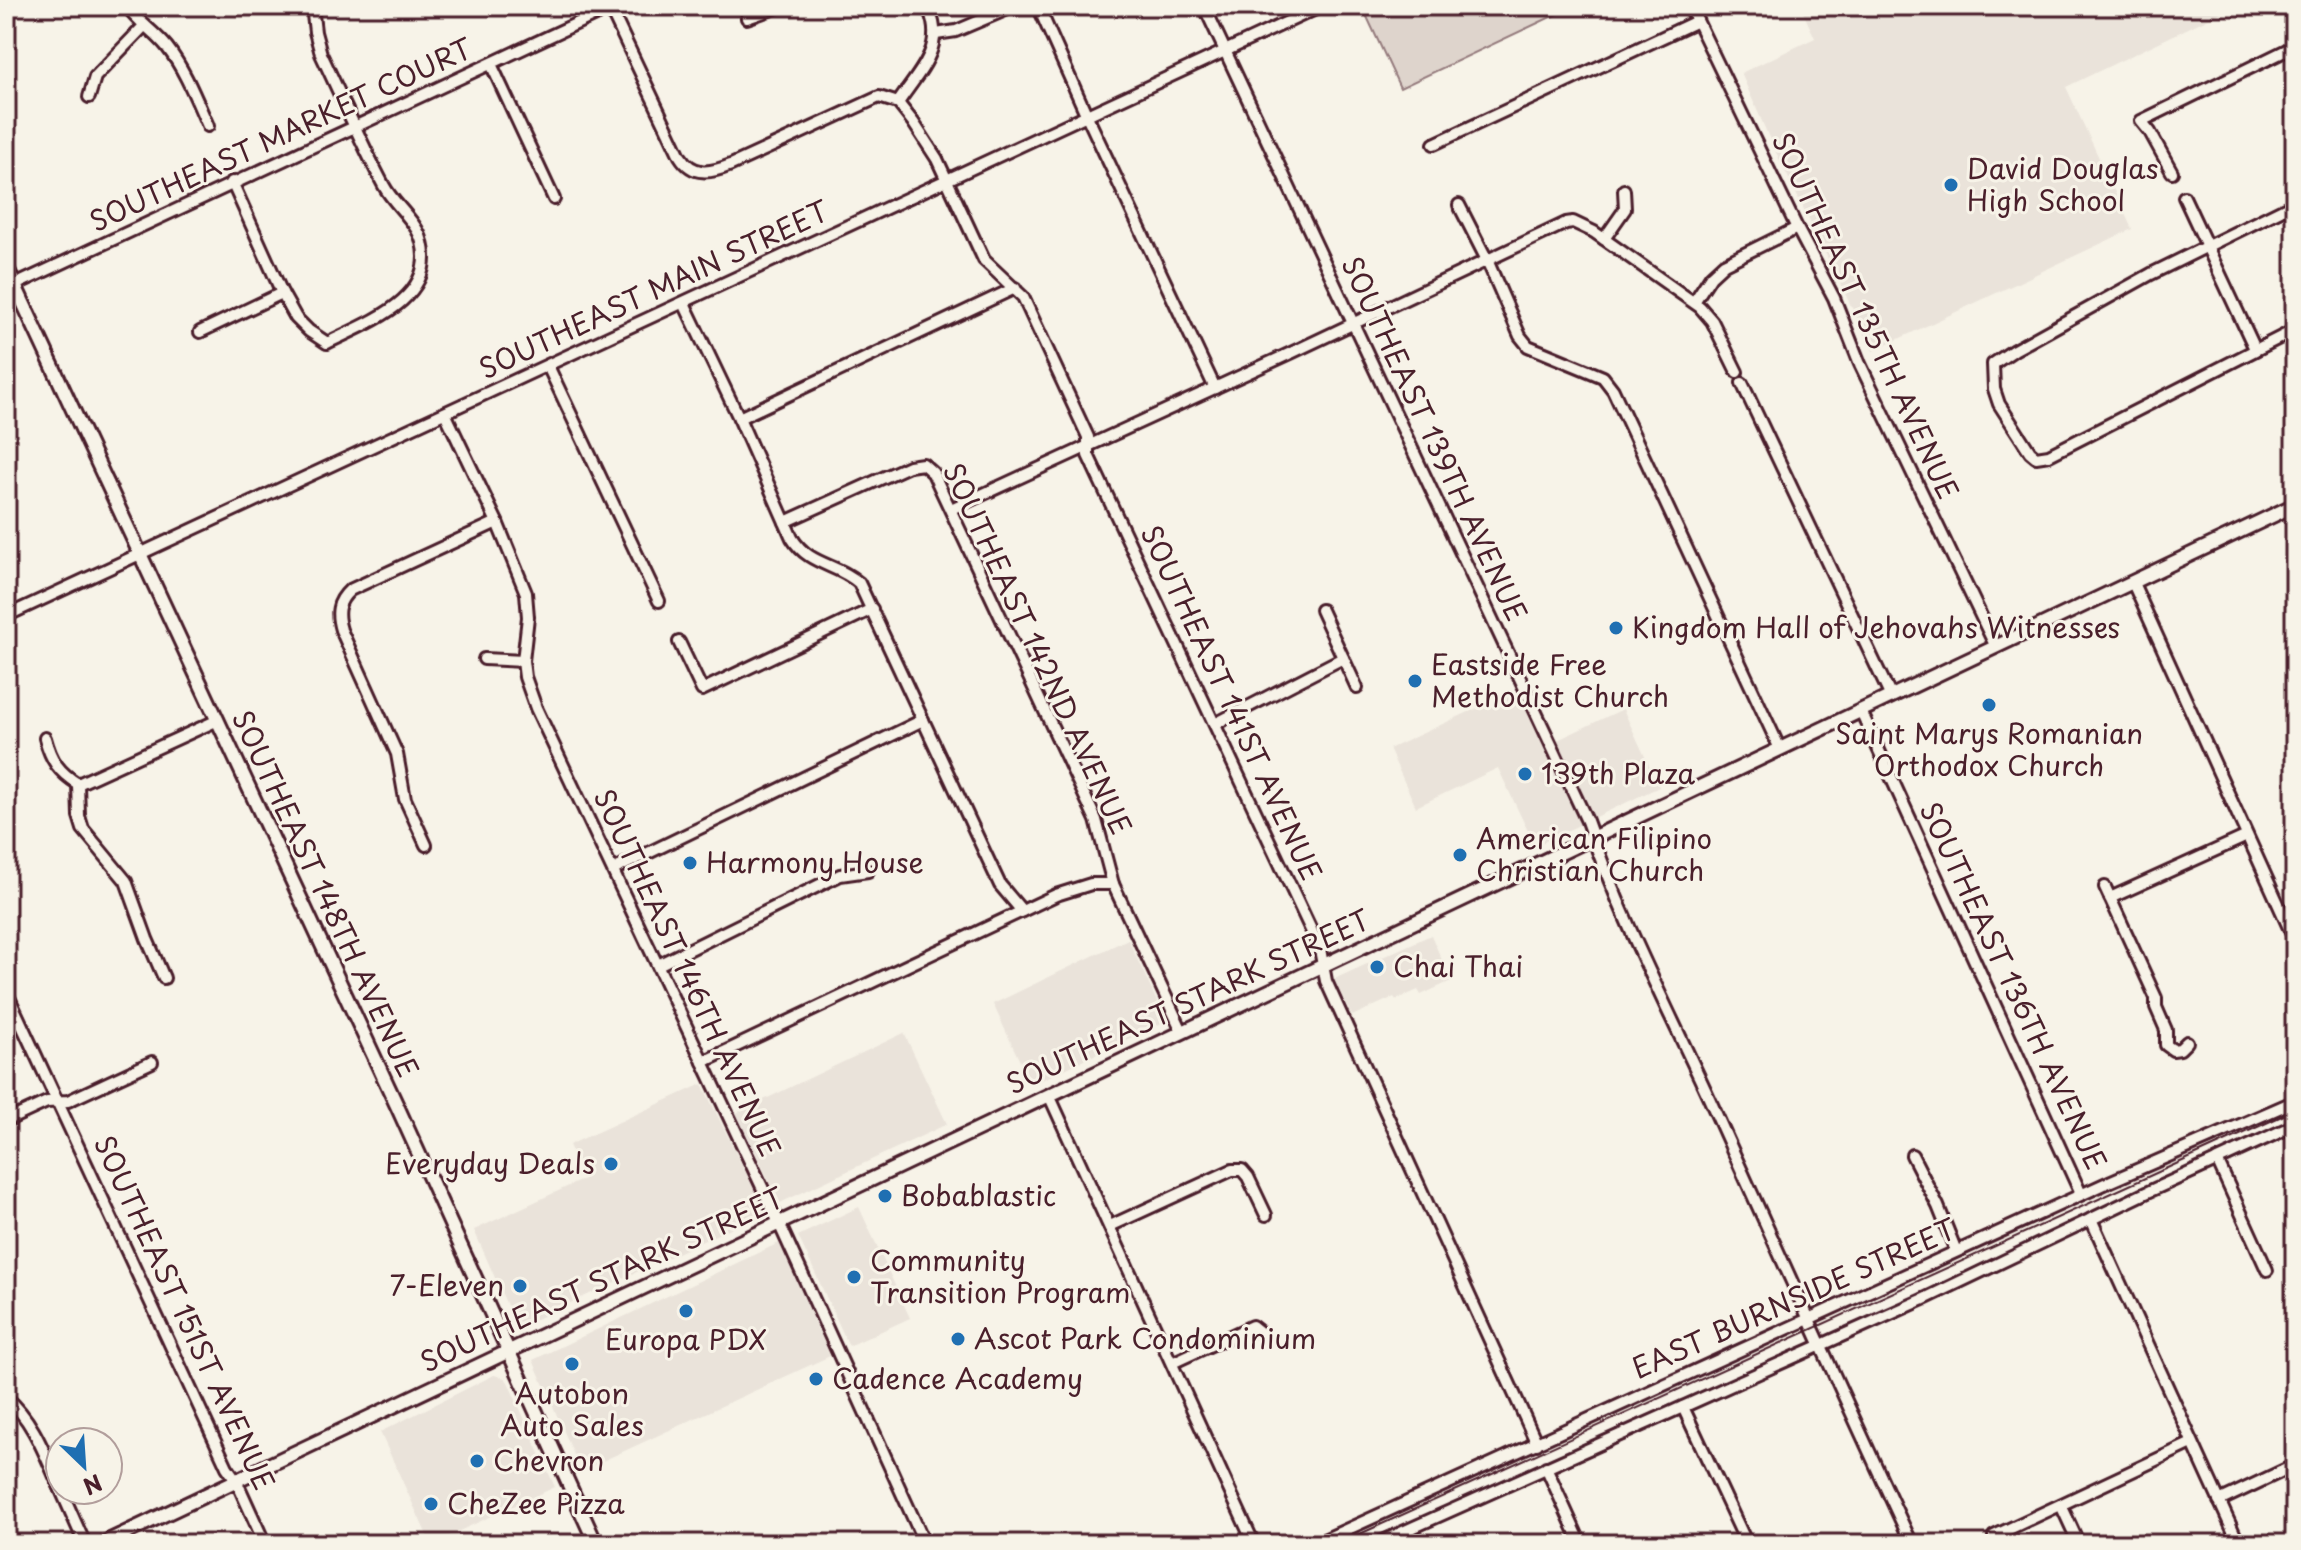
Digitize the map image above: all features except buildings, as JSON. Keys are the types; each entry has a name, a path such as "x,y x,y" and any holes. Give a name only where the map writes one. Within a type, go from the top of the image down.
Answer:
{"main road":[{"name":"SOUTHEAST 148TH AVENUE","path":"6,266 596,1544"},
{"name":"SOUTHEAST STARK STREET","path":"102,1544 2295,505"}],"street":[{"path":"127,6 176,59 208,126"},
{"path":"232,182 296,318 327,343 394,308 418,284 424,264 422,240 386,189 321,54 312,6"},
{"path":"747,18 781,6"},
{"path":"609,7 683,162 700,172 715,171 869,100 879,97 898,103 930,54 936,34 927,6"},
{"path":"936,34 964,29 1015,6"},
{"path":"1038,6 1215,388"},
{"name":"SOUTHEAST 139TH AVENUE","path":"1204,6 1576,798 1820,1346 1912,1544"},
{"name":"SOUTHEAST MAIN STREET","path":"6,616 1322,6"},
{"name":"SOUTHEAST 135TH AVENUE","path":"1690,6 1834,298 1860,364 1996,647"},
{"name":"SOUTHEAST MARKET COURT","path":"15,285 609,7"},
{"path":"1434,144 1697,21"},
{"path":"89,97 95,77 144,26"},
{"path":"2172,172 2141,121 2295,46"},
{"path":"491,64 554,199"},
{"name":"SOUTHEAST 141ST AVENUE","path":"898,103 925,139 984,260 1023,297 1088,437 1088,455 1320,949 1326,981 1537,1444"},
{"path":"1604,239 1625,209 1624,190"},
{"path":"2184,197 2255,349"},
{"path":"2295,203 2207,245 2055,326 1993,364 1994,389 1999,404 2030,452 2036,457 2049,455 2295,330"},
{"path":"1459,205 1520,336 1528,346 1603,377 1613,390 1780,749"},
{"path":"951,509 1573,222 1604,239 1694,302 1712,321 1891,697"},
{"path":"1694,302 1711,276 1724,264 1797,228"},
{"path":"739,418 1015,288"},
{"path":"200,332 282,293"},
{"path":"684,303 799,549 819,562 849,574 859,583 1000,885 1022,911"},
{"path":"548,366 659,601"},
{"name":"SOUTHEAST 146TH AVENUE","path":"445,413 497,522 526,593 528,617 523,661 536,708 779,1223 925,1544"},
{"name":"SOUTHEAST 142ND AVENUE","path":"785,522 909,466 923,464 933,473 1096,820 1113,884 1182,1031"},
{"path":"426,845 405,799 397,754 341,630 338,609 341,598 350,590 497,522"},
{"path":"2133,583 2295,941"},
{"path":"679,642 702,690 872,609"},
{"path":"1321,610 1357,688"},
{"path":"1215,724 1343,658"},
{"path":"484,659 523,661"},
{"name":"SOUTHEAST 136TH AVENUE","path":"1861,711 2081,1194"},
{"path":"78,784 218,720"},
{"path":"613,870 923,720"},
{"path":"45,738 49,755 56,766 78,784 79,816 83,829 126,881 164,978"},
{"path":"2187,1042 2180,1049 2173,1050 2166,1045 2166,1030 2156,1007 2156,998 2108,893 2247,836"},
{"path":"658,965 840,875 868,871"},
{"path":"703,1062 1073,888 1113,884"},
{"name":"SOUTHEAST 151ST AVENUE","path":"6,993 265,1544"},
{"path":"6,1121 47,1102 68,1101 152,1062"},
{"path":"1049,1095 1254,1544"},
{"name":"EAST BURNSIDE STREET","path":"1315,1544 2081,1194 2295,1101"},
{"name":"EAST BURNSIDE STREET","path":"1376,1544 1820,1346 2295,1125"},
{"path":"1912,1155 1956,1251"},
{"path":"2217,1160 2267,1270"},
{"path":"1110,1226 1232,1170 1242,1170 1248,1177 1266,1215"},
{"path":"2091,1219 2239,1544"},
{"path":"1172,1363 1252,1326 1262,1334"},
{"path":"6,1397 31,1424 44,1453"},
{"path":"1683,1407 1747,1544"},
{"path":"1994,1536 2192,1443"},
{"path":"2219,1501 2295,1465"},
{"path":"1546,1467 1581,1544"},
{"path":"2061,1505 2079,1544"},
{"path":"68,1506 85,1544"}],"shaded area":[{"path":"1362,6 1574,6 1400,88"},
{"name":"David Douglas High School","path":"1800,6 2234,6 2066,87 2132,229 1873,351 1770,140 1741,73 1815,38"},
{"path":"1516,690 1543,747 1623,709 1659,787 1535,846 1498,768 1416,807 1389,749"},
{"path":"1431,935 1451,981 1421,995 1418,990 1396,1000 1394,997 1352,1016 1334,979"},
{"path":"1128,939 1166,1021 1031,1085 993,1004"},
{"path":"904,1033 947,1124 780,1203 736,1113"},
{"path":"702,1084 765,1212 517,1328 474,1230 584,1179 569,1145"},
{"name":"Community Transition Program","path":"859,1207 910,1318 849,1346 798,1236"},
{"path":"779,1243 830,1356 581,1471 533,1360"},
{"path":"494,1375 508,1382 555,1487 431,1544 380,1432"}],"tram line":[{"path":"1338,1544 2295,1110"}],"place":[{"name":"David Douglas High School","path":"1951,185"},
{"name":"Kingdom Hall of Jehovahs Witnesses","path":"1616,628"},
{"name":"Eastside Free Methodist Church","path":"1415,681"},
{"name":"Saint Marys Romanian Orthodox Church","path":"1989,705"},
{"name":"139th Plaza","path":"1525,774"},
{"name":"American Filipino Christian Church","path":"1460,855"},
{"name":"Harmony House","path":"690,863"},
{"name":"Chai Thai","path":"1377,967"},
{"name":"Everyday Deals","path":"611,1164"},
{"name":"Bobablastic","path":"885,1196"},
{"name":"Community Transition Program","path":"854,1277"},
{"name":"7-Eleven","path":"520,1286"},
{"name":"Europa PDX","path":"686,1311"},
{"name":"Ascot Park Condominium","path":"958,1339"},
{"name":"Autobon Auto Sales","path":"572,1364"},
{"name":"Cadence Academy","path":"816,1379"},
{"name":"Chevron","path":"477,1461"},
{"name":"CheZee Pizza","path":"431,1504"}]}
